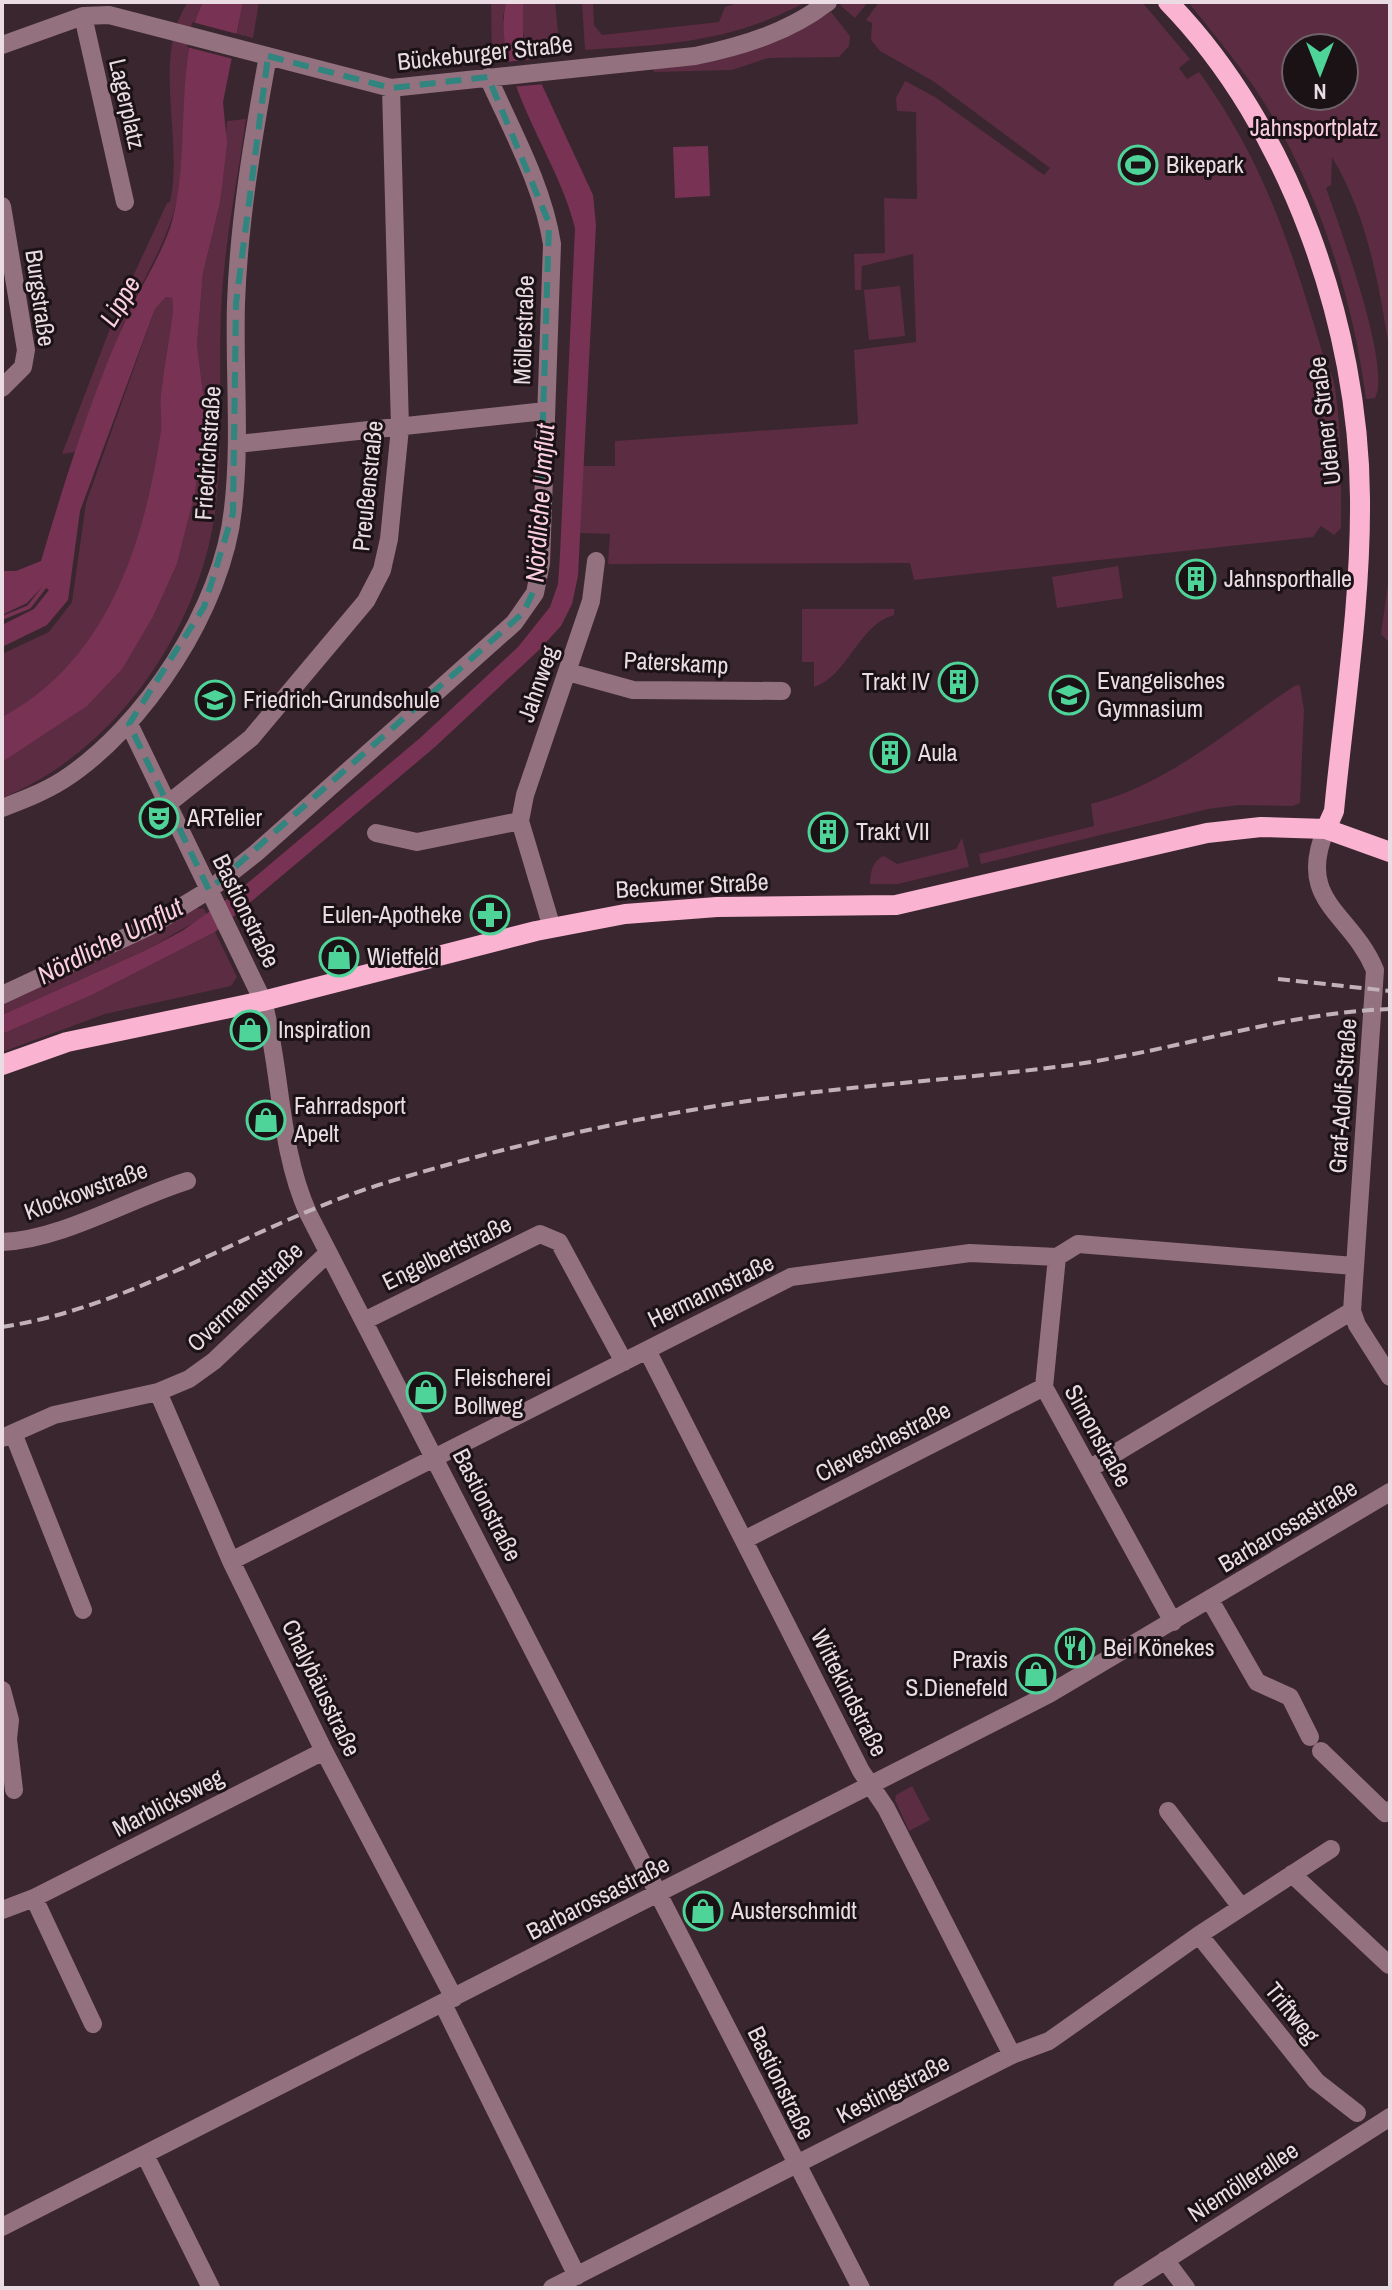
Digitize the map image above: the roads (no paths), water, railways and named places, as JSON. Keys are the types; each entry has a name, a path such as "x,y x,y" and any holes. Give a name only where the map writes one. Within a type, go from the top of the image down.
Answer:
{"main road":[{"name":"Udener Straße","path":"1168,2 1243,101 1302,213 1331,299 1350,382 1360,498 1357,570 1334,811 1326,829"},
{"name":"Beckumer Straße","path":"2,1065 67,1042 263,1001 552,928 672,908 896,905 1207,833 1261,827 1326,829 1390,852"}],"street":[{"name":"Bückeburger Straße","path":"91,11 391,88 695,56 738,47 779,32 823,6"},
{"path":"2,45 91,11"},
{"name":"Lagerplatz","path":"91,11 125,202"},
{"name":"Friedrichstraße","path":"2,808 65,779 129,724 172,664 204,607 233,513 238,444 236,303 240,251 268,56"},
{"name":"Möllerstraße","path":"2,995 211,895 514,623 531,602 541,563 552,244 549,223 497,76"},
{"name":"Preußenstraße","path":"169,803 251,738 375,587 389,539 400,428 391,88"},
{"name":"Burgstraße","path":"2,206 26,350 23,367 2,388"},
{"path":"238,444 545,411"},
{"name":"Jahnweg","path":"520,821 525,795 591,601 596,561"},
{"name":"Paterskamp","path":"568,672 633,690 782,691"},
{"name":"Bastionstraße","path":"129,724 263,1001 275,1045 296,1183 328,1253 861,2288"},
{"path":"376,833 417,842 520,821 552,928"},
{"name":"Graf-Adolf-Straße","path":"1326,829 1316,859 1318,887 1326,903 1368,951 1375,970 1352,1311"},
{"name":"Klockowstraße","path":"2,1242 17,1242 69,1226 187,1181"},
{"name":"Engelbertstraße","path":"364,1321 540,1234 559,1242 624,1362"},
{"name":"Hermannstraße","path":"231,1561 791,1277 970,1253 1057,1257 1078,1244 1354,1266"},
{"name":"Overmannstraße","path":"83,1610 7,1435 54,1415 158,1392 189,1379 214,1361 328,1253"},
{"name":"Simonstraße","path":"1057,1257 1044,1387 1173,1622"},
{"path":"1089,1469 1352,1311 1357,1325 1390,1377"},
{"name":"Wittekindstraße","path":"647,1350 1012,2055"},
{"name":"Cleveschestraße","path":"744,1540 1044,1387"},
{"name":"Chalybäusstraße","path":"158,1392 231,1561 449,2001 577,2276"},
{"name":"Barbarossastraße","path":"2,2227 872,1786 1084,1675 1390,1492"},
{"name":"Barbarossastraße","path":"1210,1600 1257,1682 1290,1697 1316,1744 1385,1813 1390,1810"},
{"path":"2,1690 10,1720 5,1739 14,1790"},
{"name":"Marblicksweg","path":"2,1910 34,1898 324,1751"},
{"path":"1168,1811 1241,1907"},
{"name":"Kestingstraße","path":"552,2288 1012,2055 1049,2041 1199,1935 1331,1849"},
{"path":"1292,1874 1389,1965"},
{"path":"34,1898 93,2024"},
{"name":"Triftweg","path":"1199,1935 1316,2081 1357,2113"},
{"name":"Niemöllerallee","path":"1122,2288 1386,2125"},
{"path":"145,2155 211,2288"},
{"path":"1165,2260 1186,2288"}],"waterway":[{"path":"2,618 29,607 46,585"}],"railway":[{"path":"1278,979 1390,991"},
{"path":"2,1327 101,1301 289,1219 385,1183 558,1137 647,1118 777,1097 1071,1065 1310,1017 1390,1009"}],"place":[{"name":"Bikepark","path":"1138,165"},
{"name":"Jahnsporthalle","path":"1196,579"},
{"name":"Trakt IV","path":"958,682"},
{"name":"Evangelisches Gymnasium","path":"1069,695"},
{"name":"Friedrich-Grundschule","path":"215,700"},
{"name":"Aula","path":"890,753"},
{"name":"ARTelier","path":"159,818"},
{"name":"Trakt VII","path":"828,832"},
{"name":"Eulen-Apotheke","path":"490,915"},
{"name":"Wietfeld","path":"339,957"},
{"name":"Inspiration","path":"250,1030"},
{"name":"Fahrradsport Apelt","path":"266,1120"},
{"name":"Fleischerei Bollweg","path":"426,1392"},
{"name":"Bei Könekes","path":"1075,1648"},
{"name":"Praxis S.Dienefeld","path":"1036,1674"},
{"name":"Austerschmidt","path":"703,1911"}],"park label":[{"name":"Jahnsportplatz","path":"1314,128"}],"water label":[{"name":"Lippe","path":"120,301"},
{"name":"Nördliche Umflut","path":"540,503"},
{"name":"Nördliche Umflut","path":"110,941"}]}
